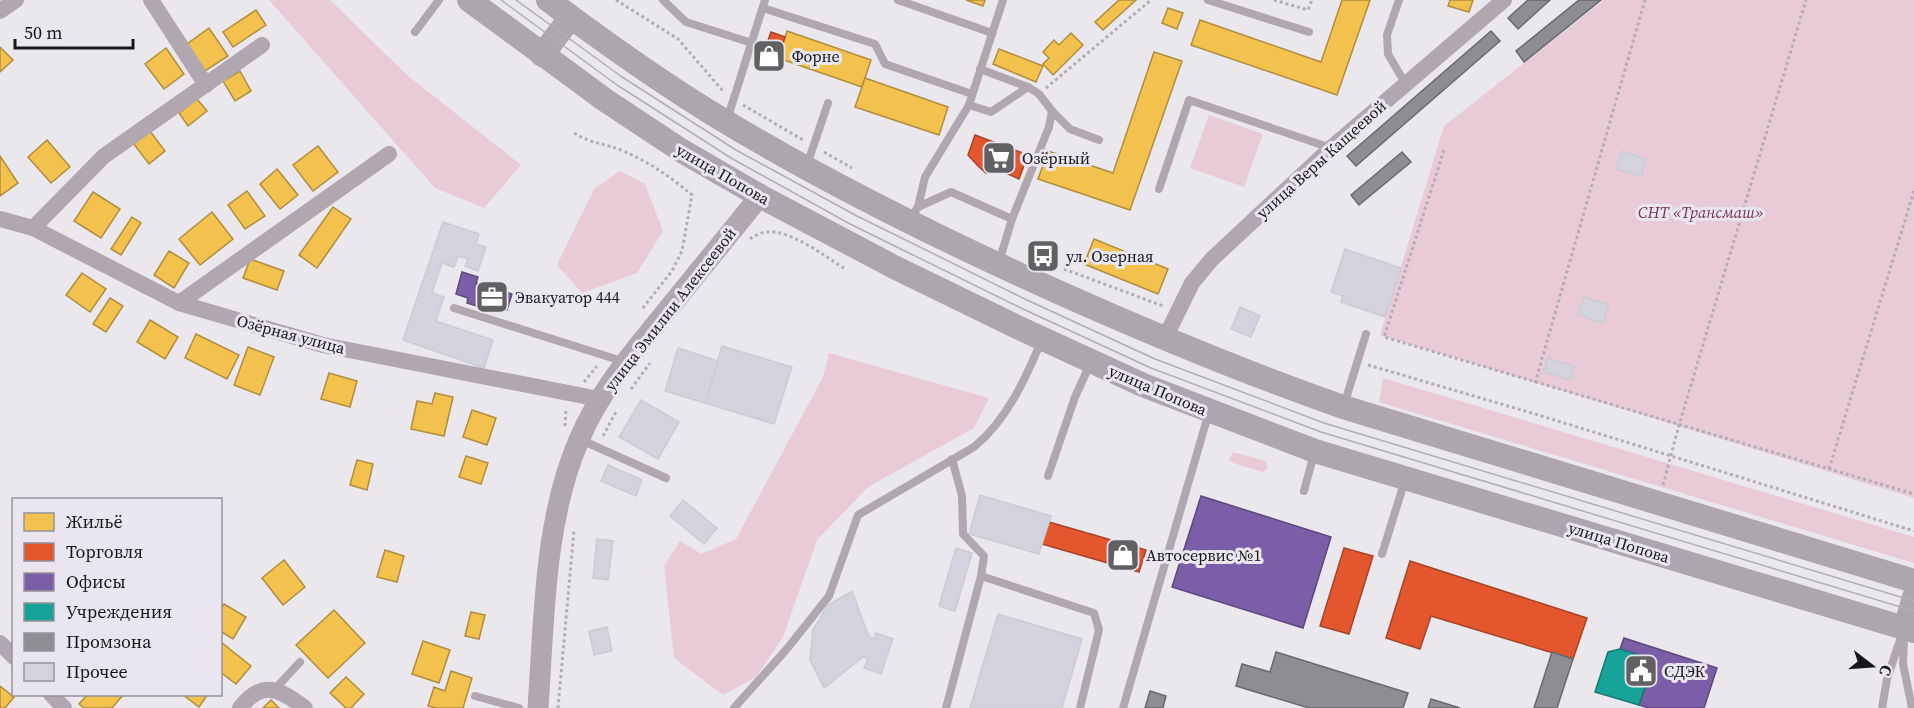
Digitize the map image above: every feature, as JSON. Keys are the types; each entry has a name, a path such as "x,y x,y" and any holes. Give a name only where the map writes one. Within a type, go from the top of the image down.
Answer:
{"main road":[{"name":"улица Попова","path":"469,0 542,55 682,151 760,196 884,262 1091,361 1209,412 1315,451 1909,629"},
{"path":"548,0 634,62 730,111 914,214 998,265 1164,340 1266,380 1344,406 1914,581"},
{"path":"542,55 571,17"},
{"path":"1909,629 1914,597"}],"street":[{"path":"0,11 16,0"},
{"path":"151,0 206,85"},
{"name":"улица Веры Кащеевой","path":"1164,340 1192,284 1212,259 1331,148 1504,0"},
{"path":"33,228 104,156 262,45"},
{"path":"179,303 389,154"},
{"name":"улица Эмилии Алексеевой","path":"538,708 550,559 557,512 568,469 579,439 599,399 625,362 760,196"},
{"name":"Озёрная улица","path":"0,219 33,228 179,303 322,345 599,399"},
{"path":"0,644 12,655"},
{"path":"240,708 261,689 275,689 305,708"},
{"path":"53,696 64,708"}],"lane":[{"path":"415,32 439,0"},
{"path":"663,0 686,22 752,43"},
{"path":"898,0 992,33"},
{"path":"914,214 926,177 969,105 1003,0"},
{"path":"1208,0 1309,32"},
{"path":"1399,0 1387,35 1388,54 1405,83"},
{"path":"730,111 764,4 875,44 885,64 972,94"},
{"path":"980,69 1028,87 1039,94 1070,129 1099,140"},
{"path":"969,105 991,112 1028,87"},
{"path":"1158,189 1189,100 1331,148"},
{"path":"810,157 828,103"},
{"path":"998,265 1012,219 1049,127 1052,111"},
{"path":"914,214 951,192 1012,219"},
{"path":"454,308 625,362"},
{"path":"1344,406 1366,333"},
{"path":"734,708 786,650 829,596 858,515 974,447 988,435 1025,380 1042,338"},
{"path":"1048,476 1075,397 1091,361"},
{"path":"1123,708 1209,412"},
{"path":"579,439 666,478"},
{"path":"1304,491 1315,451"},
{"path":"946,708 981,576 984,556 963,534 962,496 952,459"},
{"path":"1382,554 1406,478"},
{"path":"981,576 1094,613 1099,630 1080,708"},
{"path":"1882,708 1887,679 1909,629"},
{"path":"1909,629 1903,664 1912,708"},
{"path":"275,689 300,662"},
{"path":"475,696 519,708"}],"path":[{"path":"616,0 678,39 720,88 730,111 810,157 856,171"},
{"path":"1039,94 1150,0"},
{"path":"1274,0 1308,10 1312,0"},
{"path":"1534,383 1645,0"},
{"path":"1659,503 1679,425 1806,0"},
{"path":"574,133 588,142 622,150 667,176"},
{"path":"1444,150 1384,337 1914,494"},
{"path":"1828,469 1914,191"},
{"path":"754,236 767,232 782,234 801,242 845,268"},
{"path":"1357,362 1532,412 1914,531"}],"green space":[{"path":"269,0 330,0 407,75 521,165 484,208 435,188"},
{"name":"СНТ «Трансмаш»","path":"1604,0 1914,0 1914,498 1380,335 1444,126"},
{"path":"1209,115 1263,134 1244,187 1190,168"},
{"path":"620,171 645,184 663,231 637,273 582,293 557,265 594,189"},
{"path":"829,353 989,398 974,428 868,487 817,540 783,637 756,677 723,695 674,658 664,566 680,541 701,554 736,539 823,377"},
{"path":"1383,378 1914,537 1914,563 1379,402"},
{"path":"1233,452 1266,461 1268,468 1263,472 1233,463 1229,459"}],"building: Жильё":[{"path":"966,0 985,0 983,6"},
{"path":"1119,0 1136,0 1103,30 1095,22"},
{"path":"1342,0 1370,0 1337,95 1191,45 1200,20 1321,62"},
{"path":"1450,0 1473,0 1469,12 1448,6"},
{"path":"1168,8 1183,13 1177,29 1162,23"},
{"path":"256,10 266,25 233,47 223,32"},
{"path":"209,28 228,56 205,71 187,44"},
{"path":"787,31 871,60 862,87 778,58"},
{"path":"1071,33 1083,45 1053,75 1043,64 1049,58 1043,52 1054,40 1059,45"},
{"path":"0,47 13,60 0,72"},
{"path":"166,48 184,74 164,89 145,64"},
{"path":"999,49 1043,66 1036,82 993,64"},
{"path":"1154,52 1182,61 1130,210 1038,179 1048,151 1113,173"},
{"path":"240,71 251,91 235,101 223,81"},
{"path":"865,78 948,107 939,135 855,107"},
{"path":"197,99 207,111 188,126 179,113"},
{"path":"150,131 165,151 149,164 133,143"},
{"path":"47,140 70,167 51,183 28,157"},
{"path":"318,146 338,172 313,191 293,165"},
{"path":"0,156 18,183 0,196"},
{"path":"277,169 298,195 280,209 260,184"},
{"path":"247,191 265,216 245,229 228,205"},
{"path":"93,192 120,209 101,238 74,221"},
{"path":"333,207 351,219 317,268 299,255"},
{"path":"212,212 233,239 200,265 179,239"},
{"path":"132,217 141,223 121,255 111,249"},
{"path":"1094,239 1168,269 1158,294 1084,264"},
{"path":"169,251 189,263 174,288 154,275"},
{"path":"250,259 284,271 277,290 243,278"},
{"path":"82,273 106,289 90,312 66,295"},
{"path":"110,298 123,306 106,332 93,324"},
{"path":"150,320 178,337 165,359 137,342"},
{"path":"196,334 239,355 227,379 185,358"},
{"path":"248,347 274,357 260,395 234,385"},
{"path":"329,373 357,381 350,407 321,399"},
{"path":"435,393 453,397 444,436 411,429 417,401 432,404"},
{"path":"472,410 496,418 487,445 463,437"},
{"path":"466,456 488,463 481,484 459,477"},
{"path":"357,460 373,464 367,490 350,485"},
{"path":"385,550 404,556 397,582 377,577"},
{"path":"284,560 305,587 283,605 262,578"},
{"path":"224,604 246,617 233,639 222,632"},
{"path":"334,610 365,643 328,678 296,645"},
{"path":"471,612 485,615 479,639 465,636"},
{"path":"423,641 450,650 439,683 412,674"},
{"path":"222,643 251,666 236,684 222,674"},
{"path":"451,671 472,678 463,708 428,706 434,687 445,691"},
{"path":"346,677 364,694 351,708 346,708 330,693"},
{"path":"0,686 14,697 5,708 0,708"},
{"path":"86,696 122,696 112,708 84,708 79,704"},
{"path":"185,696 207,696 199,707"},
{"path":"271,700 279,708 263,708"}],"building: Торговля":[{"path":"771,32 785,37 777,62 762,57"},
{"name":"Озёрный","path":"975,135 1028,155 1019,179 999,170 986,173 979,167 968,155"},
{"path":"1049,522 1146,550 1139,572 1042,544"},
{"path":"1344,548 1373,556 1349,634 1320,626"},
{"path":"1410,561 1587,618 1573,659 1431,616 1420,649 1386,638"}],"building: Офисы":[{"path":"462,272 478,277 476,283 512,294 507,310 482,302 480,307 467,303 468,298 456,294"},
{"path":"1201,496 1331,537 1303,628 1172,587"},
{"path":"1624,638 1717,668 1704,708 1649,708 1639,705 1654,660 1620,649"}],"building: Учреждения":[{"path":"1620,649 1654,660 1639,705 1595,692 1608,652"}],"building: Промзона":[{"path":"1528,0 1550,0 1518,29 1508,18"},
{"path":"1579,0 1601,0 1524,62 1516,51"},
{"path":"1491,31 1500,41 1356,166 1347,156"},
{"path":"1402,152 1411,162 1359,205 1351,195"},
{"path":"1276,652 1408,693 1403,708 1309,708 1236,686 1242,664 1270,672"},
{"path":"1552,652 1573,659 1557,708 1534,708"},
{"path":"1150,691 1166,696 1163,708 1145,708"},
{"path":"1431,699 1460,708 1428,708"}],"building: Прочее":[{"path":"1622,151 1646,159 1641,177 1616,169"},
{"path":"443,222 479,234 476,244 486,247 478,271 465,266 468,259 458,256 454,267 442,263 432,293 444,297 436,321 493,340 484,368 403,340"},
{"path":"1345,249 1401,268 1385,317 1341,302 1343,296 1331,292"},
{"path":"1584,297 1609,305 1603,323 1578,315"},
{"path":"1240,307 1260,316 1251,337 1231,329"},
{"path":"722,346 792,367 774,424 705,403"},
{"path":"678,348 718,361 705,403 665,391"},
{"path":"1548,358 1574,366 1570,380 1544,372"},
{"path":"641,400 679,422 658,459 619,437"},
{"path":"608,465 642,480 636,496 601,481"},
{"path":"980,495 1051,516 1039,554 969,534"},
{"path":"683,500 717,528 704,544 670,516"},
{"path":"597,539 613,541 608,580 593,578"},
{"path":"956,548 972,553 955,611 939,606"},
{"path":"852,591 869,637 874,639 876,633 893,639 881,674 864,668 868,658 863,657 824,688 810,660 813,630 828,605"},
{"path":"998,614 1082,639 1062,708 970,708"},
{"path":"607,627 612,651 594,655 589,631"}],"tram line":[{"path":"501,0 617,85 731,158 850,224 1023,309 1151,368 1321,432 1914,611"},
{"path":"516,0 622,77 736,150 855,215 1027,300 1155,359 1324,423 1914,601"}],"place":[{"name":"Форне","path":"769,56"},
{"name":"Озёрный","path":"999,158"},
{"name":"ул. Озерная","path":"1043,256"},
{"name":"Эвакуатор 444","path":"492,297"},
{"name":"Автосервис №1","path":"1123,555"},
{"name":"СДЭК","path":"1641,671"}]}
